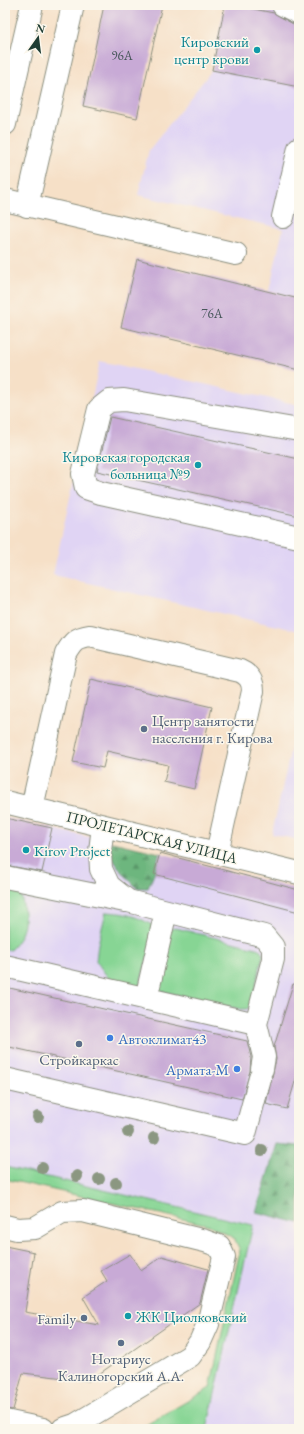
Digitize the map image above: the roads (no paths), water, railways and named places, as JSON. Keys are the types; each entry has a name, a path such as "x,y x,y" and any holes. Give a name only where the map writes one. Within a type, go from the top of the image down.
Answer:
{"street":[{"path":"5,124 32,5"},
{"path":"27,206 73,5"},
{"path":"283,5 299,13"},
{"path":"283,217 299,148"},
{"path":"5,200 236,254"},
{"path":"299,430 124,400 109,401 98,409 83,474 86,488 101,493 299,537"},
{"path":"32,808 66,654 72,644 79,638 90,636 240,671 246,674 251,680 253,691 217,853"},
{"name":"ПРОЛЕТАРСКАЯ УЛИЦА","path":"5,802 299,873"},
{"path":"103,826 100,851 101,869 109,886 128,901"},
{"path":"5,877 128,901 264,936 273,947 273,959 256,1024 264,1057 246,1134 5,1080"},
{"path":"146,999 166,911"},
{"path":"5,966 256,1024"},
{"path":"5,1226 17,1229 35,1228 62,1212 82,1211 205,1241 219,1246 224,1258 208,1324 200,1342 190,1356 75,1425 63,1429"},
{"path":"5,1421 43,1429"}],"place":[{"name":"Кировский центр крови","path":"257,50"},
{"name":"Кировская городская больница №9","path":"198,465"},
{"name":"Центр занятости населения г. Кирова","path":"144,729"},
{"name":"Kirov Project","path":"26,850"},
{"name":"Автоклимат43","path":"110,1038"},
{"name":"Стройкаркас","path":"79,1044"},
{"name":"Армата-М","path":"237,1069"},
{"name":"ЖК Циолковский","path":"128,1316"},
{"name":"Family","path":"84,1318"},
{"name":"Нотариус Калиногорский А.А.","path":"121,1343"}]}
